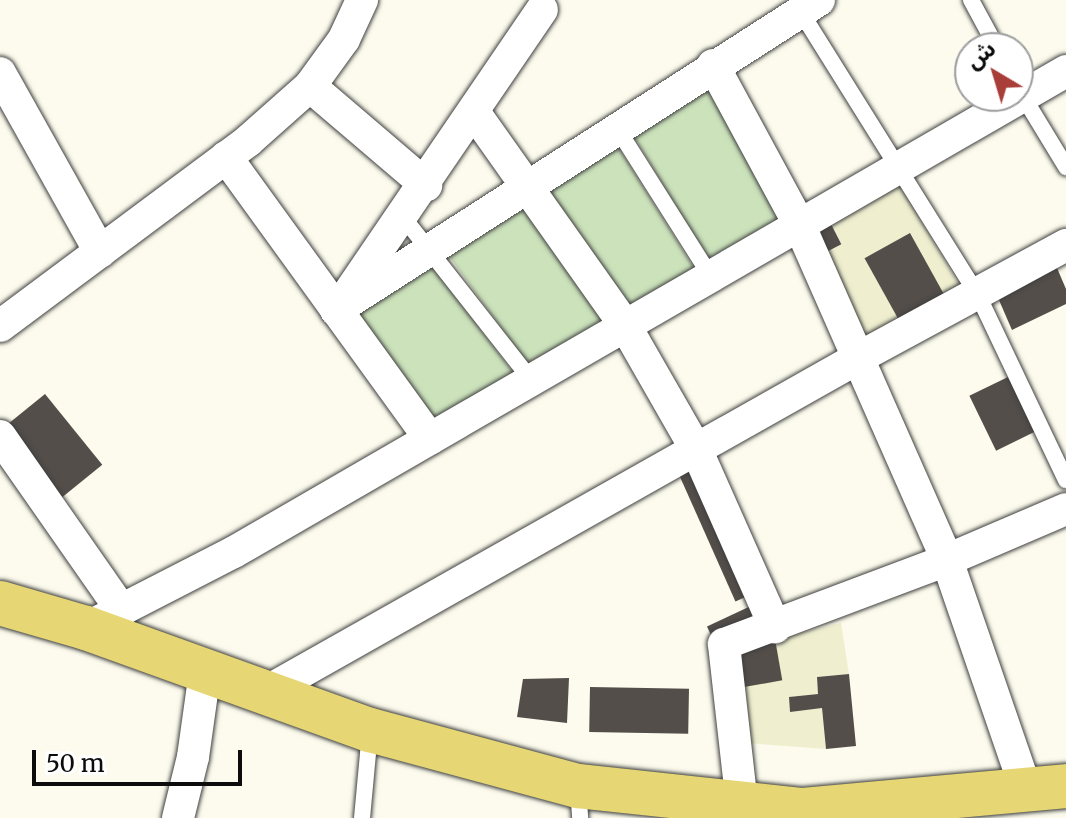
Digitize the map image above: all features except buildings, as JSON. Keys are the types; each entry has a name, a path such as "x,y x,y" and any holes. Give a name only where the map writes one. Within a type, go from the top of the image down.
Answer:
{"main road":[{"path":"0,603 104,620 205,672 579,802 742,805 803,814 1047,789"}],"street":[{"path":"0,326 226,157 310,86 344,39 362,0"},
{"path":"336,310 805,4"},
{"path":"336,310 426,185 542,10"},
{"path":"713,65 799,224 1047,789"},
{"path":"1034,86 1066,71"},
{"path":"0,73 100,252"},
{"path":"310,86 426,185"},
{"path":"474,112 626,327 697,451 775,627"},
{"path":"0,436 104,620 234,552 712,278 799,224 899,169 989,112"},
{"path":"226,157 430,439"},
{"path":"264,693 858,358 1066,245"},
{"path":"742,805 724,644 947,560 1066,509"},
{"path":"178,818 193,757 205,672"}],"lane":[{"path":"971,0 988,32"},
{"path":"805,4 899,169 978,295 1066,480"},
{"path":"1032,112 1066,167"},
{"path":"617,128 712,278"},
{"path":"403,217 532,381"},
{"path":"362,818 370,730"}],"green space":[{"path":"704,82 786,218 710,264 629,127"},
{"path":"615,142 695,270 622,316 542,188"},
{"path":"899,183 961,289 946,297 909,234 866,259 900,321 863,341 825,253 841,243 830,222"},
{"path":"524,201 612,322 536,376 449,256"},
{"path":"429,261 517,378 441,435 353,318"},
{"path":"841,623 849,674 817,677 818,694 790,697 791,711 822,708 826,749 746,743 737,688 775,639"}]}
